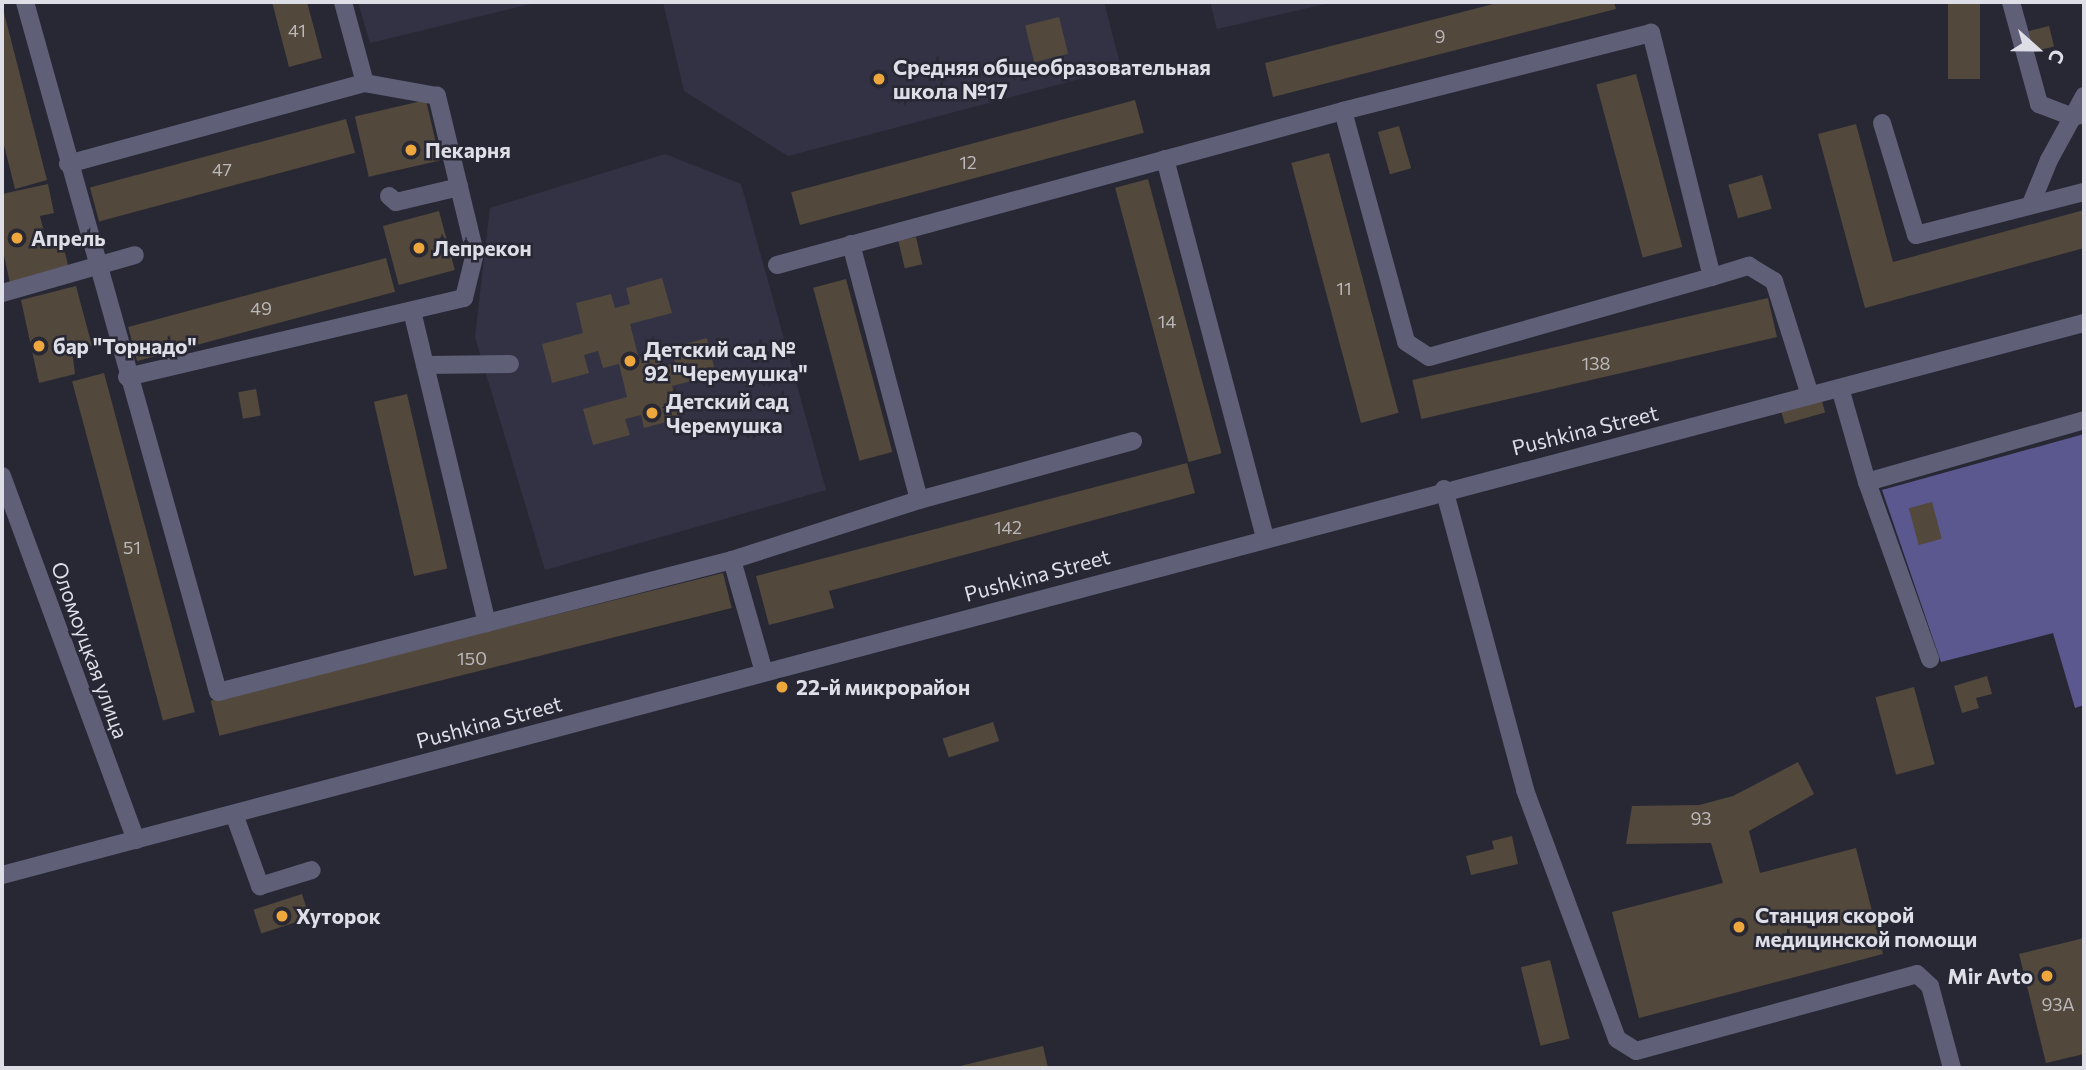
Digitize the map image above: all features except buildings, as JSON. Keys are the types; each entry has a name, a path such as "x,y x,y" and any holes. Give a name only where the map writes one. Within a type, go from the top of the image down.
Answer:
{"street":[{"path":"25,2 127,377 218,692 732,560 919,500 1133,440"},
{"path":"343,2 365,83"},
{"path":"2011,2 2039,104 2079,115"},
{"path":"776,265 1343,111 1651,33 1712,277"},
{"path":"68,164 365,83 437,96 475,253 464,298 127,377"},
{"path":"2031,204 2049,160 2079,115 2084,96"},
{"path":"1343,111 1406,342 1429,357 1749,266 1774,281 1810,395"},
{"path":"1882,123 1916,235 2084,192"},
{"path":"1165,159 1265,537"},
{"path":"389,196 396,202 459,187"},
{"path":"851,244 919,500"},
{"path":"2,293 135,256"},
{"path":"412,310 487,623"},
{"name":"Pushkina Street","path":"2,875 1444,489 2084,323"},
{"path":"425,365 510,364"},
{"path":"1840,388 1867,482 1930,659"},
{"path":"1867,482 2084,420"},
{"name":"Оломоуцкая улица","path":"2,476 136,840"},
{"path":"1444,489 1525,790 1617,1040 1636,1051 1917,974 1930,986 1952,1068"},
{"path":"732,560 764,672"},
{"path":"234,814 260,886 312,870"}],"shaded area":[{"path":"358,2 539,2 370,43"},
{"name":"Средняя общеобразовательная школа №17","path":"663,2 1104,2 1121,68 788,156 684,91"},
{"path":"1210,2 1334,2 1217,29"},
{"name":"Детский сад Черемушка","path":"665,154 741,184 826,490 545,570 475,337 490,208"},
{"path":"2084,434 2084,705 2075,708 2053,633 1941,662 1882,490"}],"place":[{"name":"Средняя общеобразовательная школа №17","path":"879,79"},
{"name":"Пекарня","path":"411,150"},
{"name":"Апрель","path":"17,238"},
{"name":"Лепрекон","path":"419,248"},
{"name":"бар \"Торнадо\"","path":"39,346"},
{"name":"Детский сад № 92 \"Черемушка\"","path":"630,361"},
{"name":"Детский сад Черемушка","path":"652,413"},
{"name":"22-й микрорайон","path":"782,687"},
{"name":"Хуторок","path":"282,916"},
{"name":"Станция скорой медицинской помощи","path":"1739,927"},
{"name":"Mir Avto","path":"2047,976"}]}
